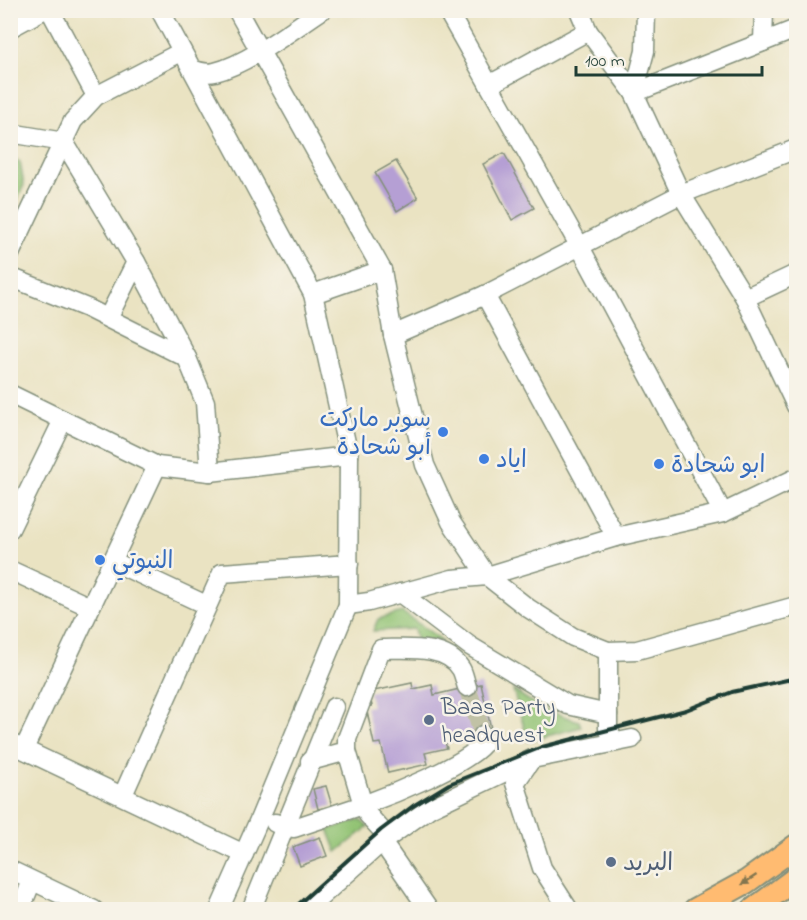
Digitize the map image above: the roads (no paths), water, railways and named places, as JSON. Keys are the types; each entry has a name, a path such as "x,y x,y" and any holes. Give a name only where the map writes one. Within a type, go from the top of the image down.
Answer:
{"main road":[{"path":"695,909 746,882 796,846"},
{"path":"753,909 796,878"}],"street":[{"path":"10,28 43,10"},
{"path":"50,10 96,96"},
{"path":"160,10 313,294 349,456 348,605 259,820 219,909"},
{"path":"237,10 382,270 393,335 425,465 451,522 487,576 528,608 573,637 608,651 637,650 796,606"},
{"path":"192,69 201,73 215,73 261,50 322,10"},
{"path":"447,10 579,245 723,513"},
{"path":"579,10 588,31 634,93 681,194 745,297 796,406"},
{"path":"634,93 645,51 646,10"},
{"path":"763,42 764,10"},
{"path":"634,93 796,29"},
{"path":"489,85 588,31"},
{"path":"10,254 73,121 96,96 181,52"},
{"path":"10,132 64,142 136,262 187,358 205,402 210,472"},
{"path":"393,335 485,295 681,194 796,149"},
{"path":"108,318 136,262"},
{"path":"313,294 382,270"},
{"path":"745,297 796,274"},
{"path":"10,277 108,318 187,358"},
{"path":"485,295 616,537"},
{"path":"10,394 157,466 210,472 349,456"},
{"path":"10,529 63,420"},
{"path":"157,466 90,607 17,746 244,854"},
{"path":"348,605 452,579 487,576 616,537 723,513 796,478"},
{"path":"112,561 206,605"},
{"path":"123,795 222,573 350,564"},
{"path":"10,570 90,607"},
{"path":"400,593 470,646 568,705 608,714"},
{"path":"429,909 363,805 347,751 347,739 381,649 420,649 449,656 461,669 467,687"},
{"path":"306,909 385,839 430,808 532,759 623,741 608,728 608,651"},
{"path":"251,909 333,707"},
{"path":"259,820 294,828 363,805 405,789 472,753 484,743 483,735"},
{"path":"310,761 347,751"},
{"path":"532,759 515,783 542,868 569,909"},
{"path":"10,870 94,909"},
{"path":"20,909 32,881"}],"tunnel":[{"path":"467,687 483,735"}],"railway":[{"path":"292,910 381,830 413,806 449,784 542,747 686,710 732,692 796,678"}],"place":[{"name":"سوبر ماركت أبو شحادة","path":"443,432"},
{"name":"اياد","path":"484,459"},
{"name":"ابو شحادة","path":"659,464"},
{"name":"النبوتي","path":"100,560"},
{"name":"Baas Party headquest","path":"429,720"},
{"name":"البريد","path":"611,862"}]}
